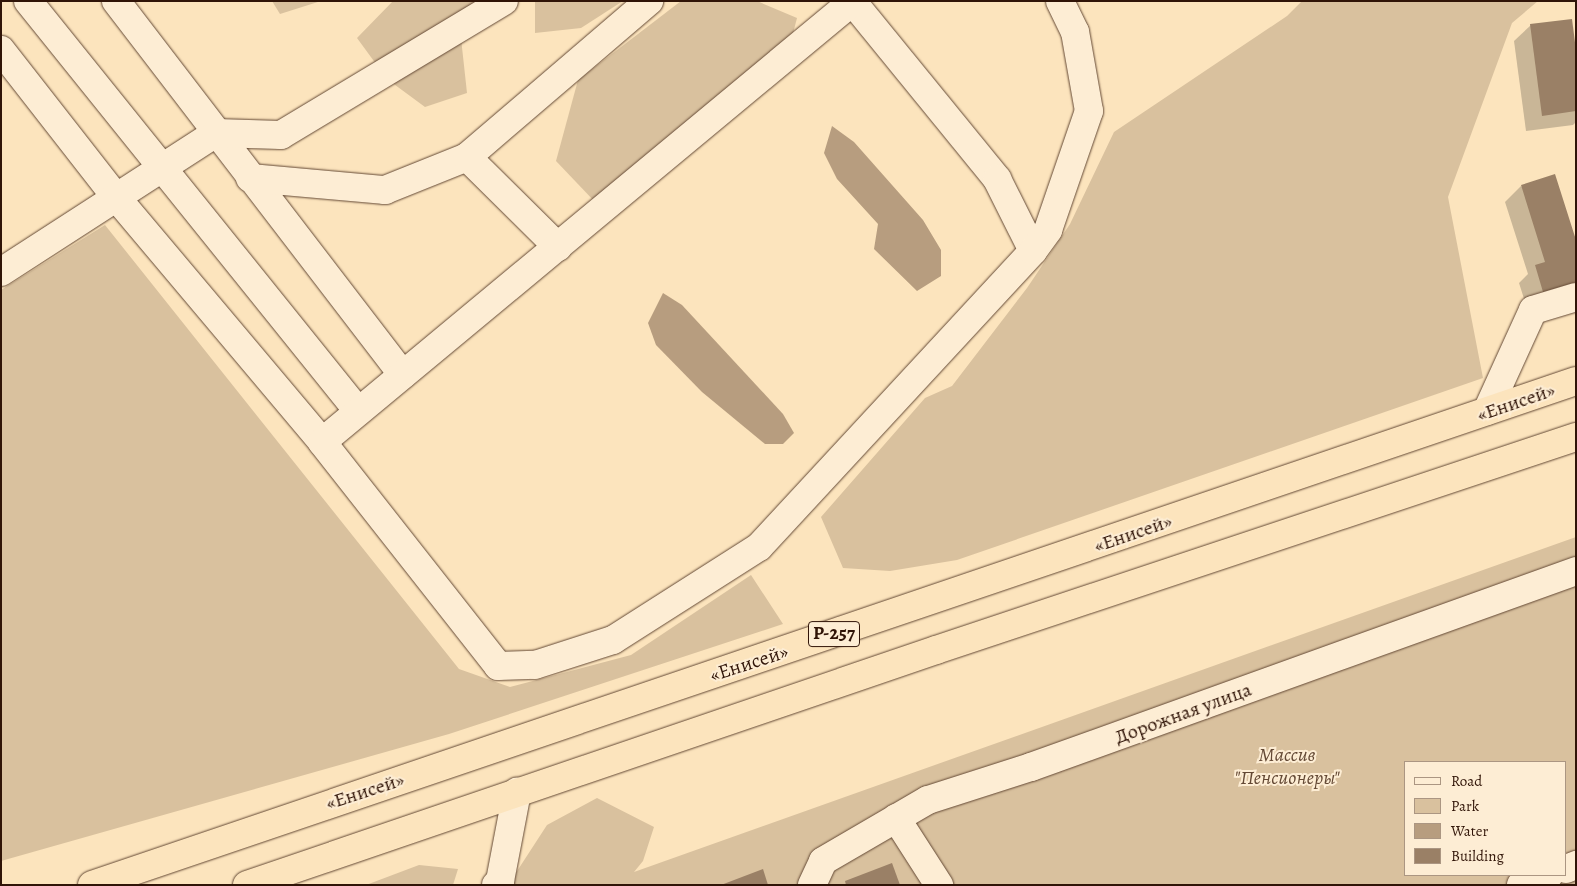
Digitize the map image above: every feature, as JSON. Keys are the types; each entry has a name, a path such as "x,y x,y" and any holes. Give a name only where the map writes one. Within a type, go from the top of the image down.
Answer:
{"highway":[{"name":"«Енисей»","path":"92,885 1487,410 1576,382"},
{"name":"Р-257","path":"247,885 517,792 1576,437"}],"street":[{"path":"28,1 164,166 358,411"},
{"path":"1,272 216,133 281,135 504,1"},
{"path":"250,178 385,190 467,157 649,1"},
{"path":"322,442 853,1 997,178 1033,251"},
{"path":"1,50 116,197 322,442 498,666 535,665 612,640 759,547 1033,251 1048,230 1089,111 1075,32 1060,1"},
{"path":"115,2 403,375"},
{"path":"467,157 558,247"},
{"path":"1487,410 1533,310 1576,297"},
{"name":"Дорожная улица","path":"812,885 823,861 928,800 1031,767 1576,570"},
{"path":"496,885 500,881 517,792"},
{"path":"896,818 939,885"},
{"path":"1520,885 1545,876"}],"green space":[{"path":"272,1 321,1 280,14"},
{"path":"393,1 478,1 461,38 467,93 425,107 387,79 357,38"},
{"path":"535,1 623,1 581,28 535,33"},
{"path":"681,1 757,1 797,18 790,45 596,203 556,161 578,80"},
{"path":"1302,1 1538,1 1512,23 1448,197 1483,378 957,560 890,571 843,568 821,517 925,398 952,386 1027,288 1070,224 1114,132 1287,16"},
{"path":"105,225 459,669 510,687 631,655 751,575 783,624 449,734 1,861 1,290"},
{"name":"Массив \"Пенсионеры\"","path":"1576,537 1576,885 508,885 547,825 597,798 654,827 643,861 634,872"},
{"path":"419,865 458,869 453,885 366,885"}],"water":[{"path":"832,126 854,142 923,220 941,250 941,276 917,291 874,249 878,224 837,179 824,153"},
{"path":"663,293 682,305 783,414 794,433 783,444 765,444 702,392 656,345 648,323"}],"building":[{"path":"1572,19 1576,50 1576,111 1542,116 1530,24"},
{"path":"1555,174 1576,240 1576,282 1543,292 1535,265 1545,262 1521,185"},
{"path":"892,863 900,885 846,885 845,881"},
{"path":"763,869 768,885 721,885"}]}
